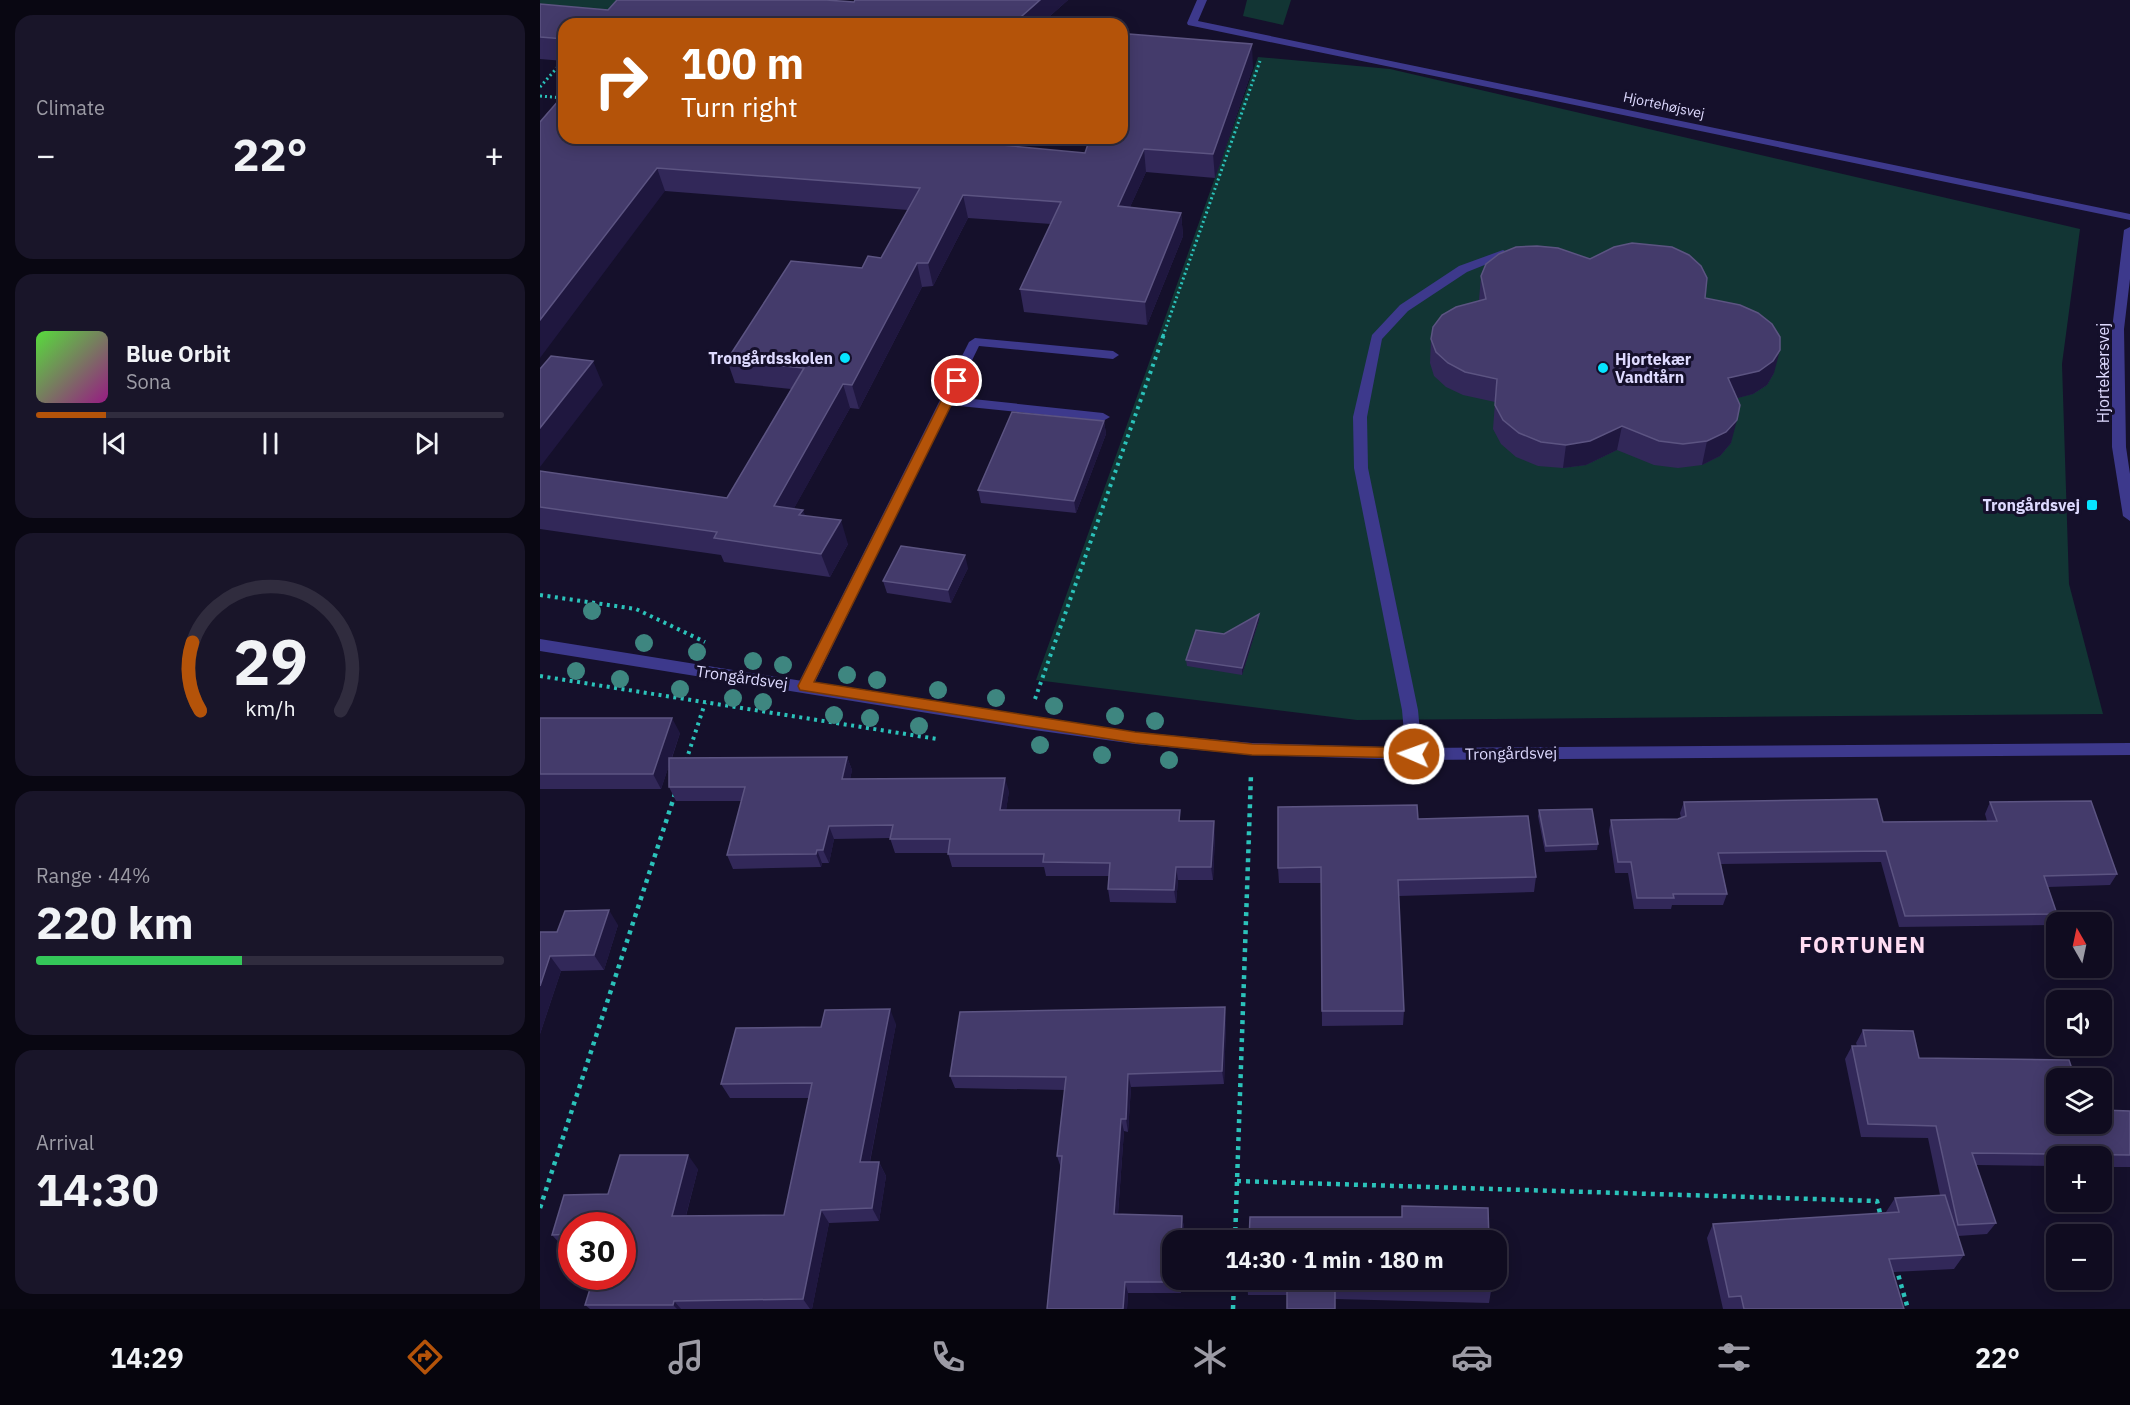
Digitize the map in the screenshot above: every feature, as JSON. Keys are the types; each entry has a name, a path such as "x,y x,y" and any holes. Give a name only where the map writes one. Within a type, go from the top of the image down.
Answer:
{"street":[{"name":"Hjortehøjsvej","path":"1202,0 1192,23 2130,217"},
{"name":"Hjortekærsvej","path":"2130,230 2118,329 2119,447 2130,516"},
{"path":"1414,754 1410,710 1361,468 1360,417 1376,338 1404,308 1463,268 1503,255"},
{"path":"805,686 948,401 975,342 1113,355"},
{"path":"948,401 1103,417"},
{"name":"Trongårdsvej","path":"540,645 1027,723 1135,738 1252,749 1414,754 2130,749"}],"path":[{"path":"1027,723 1269,38"},
{"path":"540,87 558,67"},
{"path":"540,96 558,98"},
{"path":"540,595 636,609 711,645"},
{"path":"683,770 714,674"},
{"path":"1025,693 1048,696"},
{"path":"1235,1230 1252,749"},
{"path":"540,1208 676,793"},
{"path":"1237,1181 1877,1201 1883,1223"},
{"path":"1893,1255 1908,1309"},
{"path":"1233,1309 1234,1290"}],"green space":[{"path":"540,0 665,0 590,18 540,14"},
{"path":"1247,0 1291,0 1283,25 1243,16"},
{"path":"1258,57 1390,69 2080,229 2062,364 2069,584 2103,714 1357,720 1036,680"}],"building":[{"path":"617,0 854,2 855,0 1040,0 1020,18 558,18 558,38 540,37 540,4 608,10"},
{"path":"1129,34 1252,44 1213,154 1144,149 1118,206 1181,213 1145,302 1020,289 1061,202 963,195 928,263 917,263 852,385 843,384 774,506 803,510 799,515 841,520 821,554 714,538 717,532 540,507 540,471 727,498 804,368 727,360 791,261 862,268 868,256 881,258 920,188 657,168 540,320 540,122 558,101 558,144 991,144 1085,153 1088,144 1128,144"},
{"name":"Hjortekær Vandtårn","path":"1632,243 1672,247 1689,255 1701,266 1707,278 1705,298 1740,305 1758,313 1772,324 1780,337 1780,350 1773,361 1759,371 1728,378 1740,405 1737,420 1726,432 1707,441 1683,444 1659,441 1622,426 1590,441 1566,445 1541,442 1519,433 1503,420 1495,405 1497,379 1465,372 1448,363 1436,352 1431,339 1433,327 1442,315 1456,307 1486,299 1481,276 1486,264 1499,254 1516,247 1537,246 1558,248 1590,259 1614,247"},
{"path":"551,356 593,361 540,428 540,369"},
{"path":"1012,412 1104,421 1074,501 978,490"},
{"path":"901,546 965,555 948,590 883,581"},
{"path":"1259,614 1242,668 1186,660 1196,630 1224,634"},
{"path":"540,718 672,718 653,774 540,774"},
{"path":"847,757 842,779 1005,778 1000,810 1180,810 1179,821 1214,821 1211,867 1176,867 1174,890 1108,889 1110,863 1043,862 1044,854 948,854 950,839 890,839 893,825 829,826 823,850 817,850 816,854 727,855 745,787 669,787 669,758"},
{"path":"1877,799 1883,822 1997,821 1990,802 2091,801 2117,874 2044,876 2056,912 2046,912 2046,914 1905,916 1886,851 1718,853 1727,894 1673,894 1674,898 1637,898 1631,862 1618,862 1611,820 1678,819 1686,816 1684,802"},
{"path":"1417,805 1418,819 1528,816 1536,877 1398,880 1404,1011 1322,1011 1321,867 1278,868 1278,807"},
{"path":"1592,809 1598,844 1546,846 1539,810"},
{"path":"609,910 594,955 550,956 540,986 540,932 557,932 565,911"},
{"path":"1225,1007 1222,1071 1128,1074 1126,1119 1121,1119 1114,1214 1182,1216 1181,1230 1162,1230 1162,1282 1125,1282 1123,1309 1047,1309 1062,1156 1057,1156 1066,1077 950,1076 960,1012"},
{"path":"890,1009 860,1162 879,1162 872,1208 821,1210 803,1299 674,1301 673,1305 585,1305 590,1290 636,1290 636,1212 559,1212 564,1195 608,1194 620,1155 688,1155 672,1216 784,1215 812,1083 721,1084 736,1028 821,1027 825,1010"},
{"path":"1863,1030 1913,1031 1919,1058 2069,1060 2072,1068 2046,1068 2046,1134 2112,1134 2112,1110 2130,1111 2130,1155 2112,1155 2112,1146 2046,1146 2046,1154 1972,1153 1996,1223 1958,1225 1936,1126 1868,1124 1852,1046 1866,1046"},
{"path":"1945,1195 1964,1255 1889,1259 1904,1309 1744,1309 1741,1296 1729,1297 1713,1224 1899,1212 1895,1198"},
{"path":"1402,1206 1488,1208 1489,1230 1249,1230 1250,1217 1402,1217"},
{"path":"558,1215 558,1235 552,1235"},
{"path":"1287,1290 1335,1290 1335,1309 1287,1309"}],"place":[{"name":"Trongårdsskolen","path":"845,358"},
{"name":"Hjortekær Vandtårn","path":"1603,368"},
{"name":"Trongårdsvej","path":"2092,505"}],"district":[{"name":"FORTUNEN","path":"1863,945"}],"route":[{"path":"957,381 805,686 1027,723 1135,738 1252,749 1414,754"}]}
